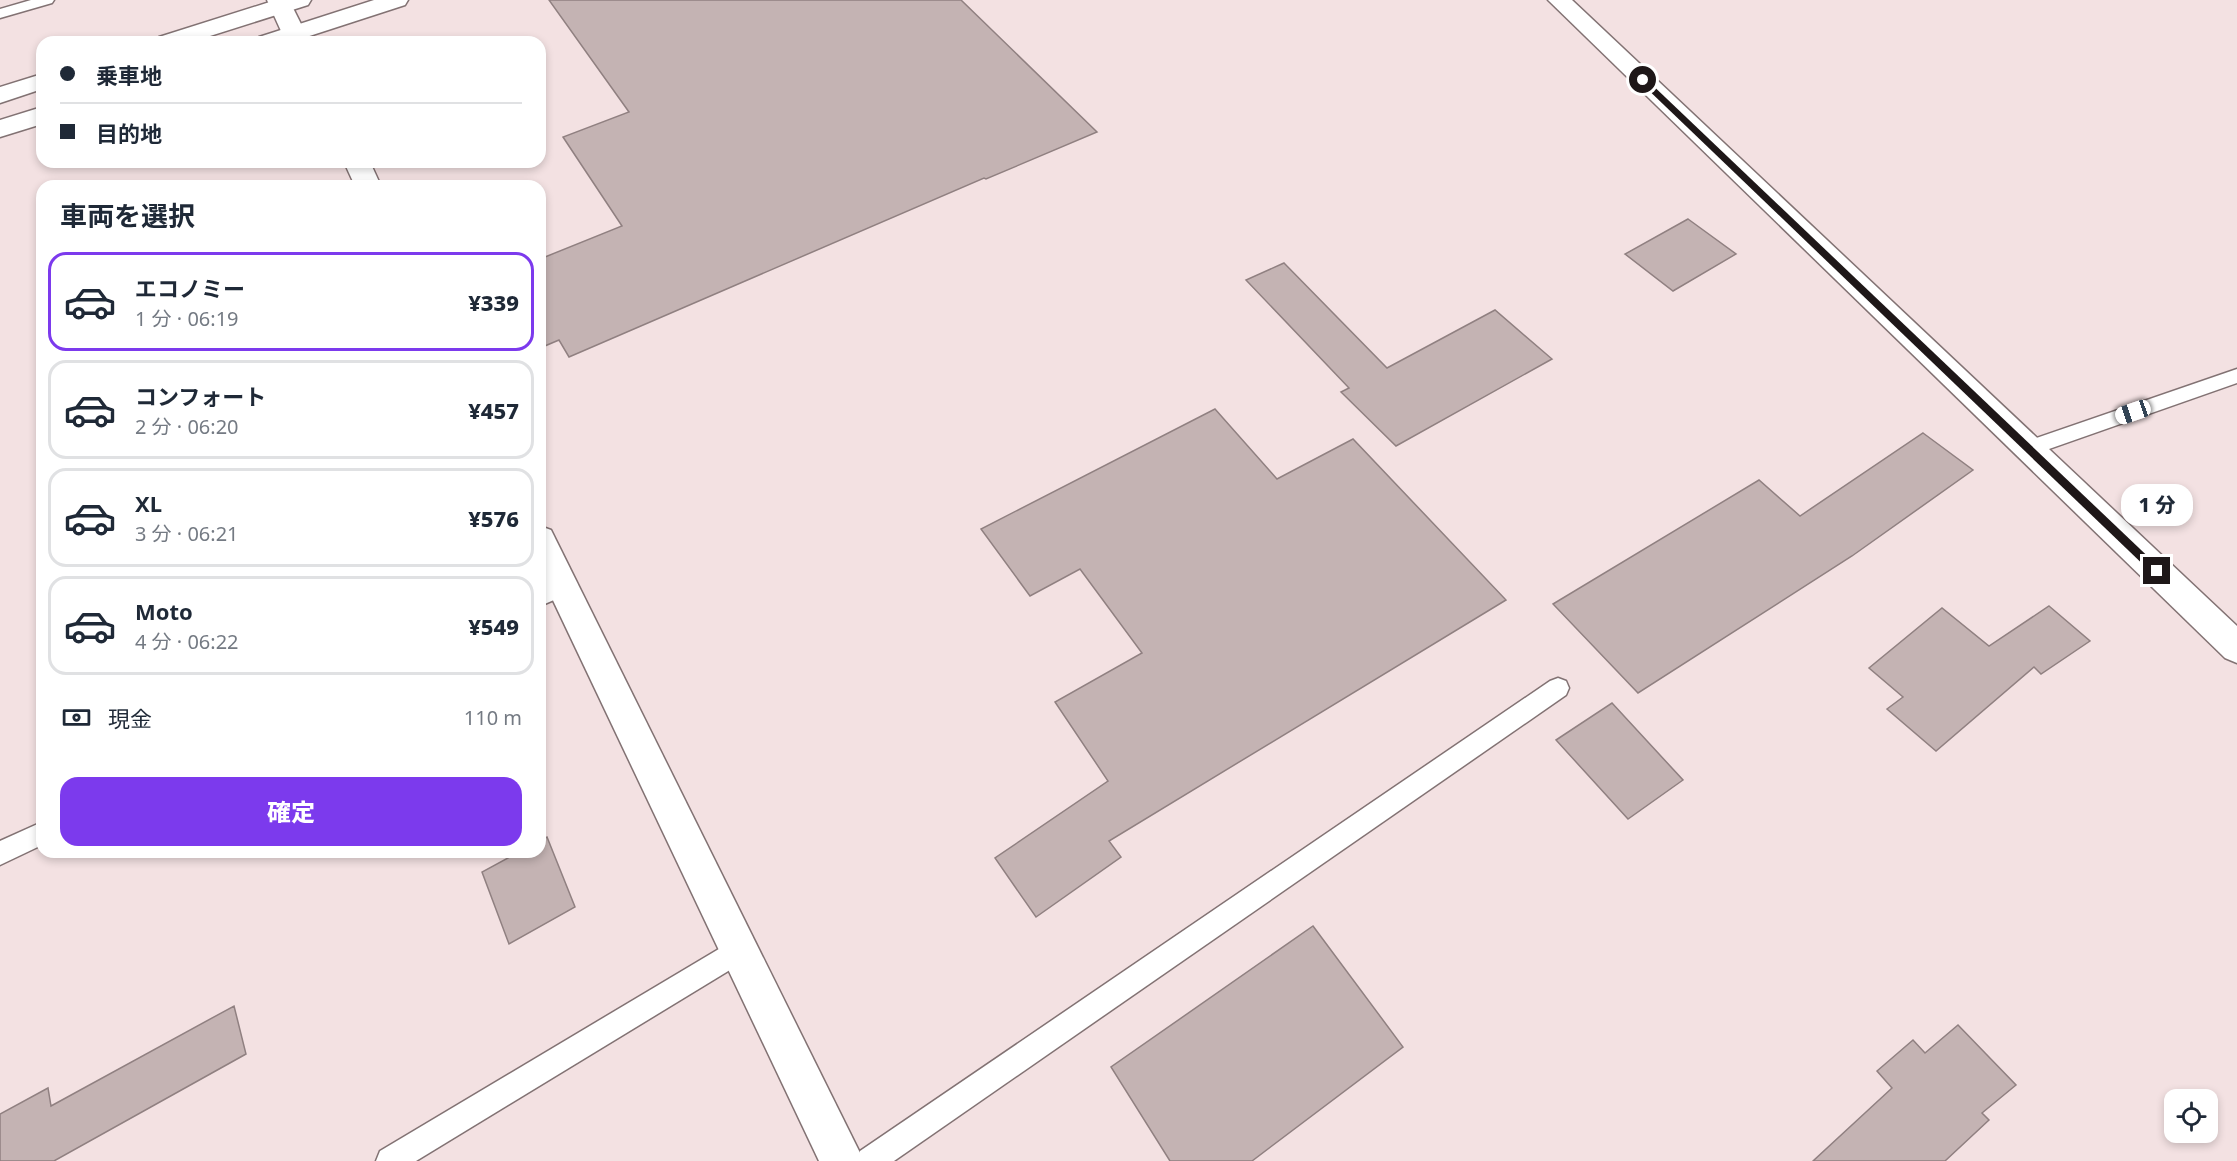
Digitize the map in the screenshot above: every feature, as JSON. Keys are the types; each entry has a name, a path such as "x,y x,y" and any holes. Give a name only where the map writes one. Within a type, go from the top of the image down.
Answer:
{"street":[{"path":"301,36 397,0"},
{"path":"1559,0 2237,648"},
{"path":"185,36 287,2 296,36"},
{"path":"0,95 36,83"},
{"path":"0,129 36,117"},
{"path":"546,566 552,592 739,950 842,1161"}],"lane":[{"path":"0,14 47,0"},
{"path":"2029,448 2237,376"},
{"path":"870,1161 1558,688"},
{"path":"0,853 36,836"},
{"path":"390,1161 739,950"}],"building":[{"path":"549,0 961,0 1097,132 984,178 569,357 559,340 546,345 546,257 622,226 563,137 629,112"},
{"path":"1688,219 1736,254 1673,291 1625,254"},
{"path":"1284,263 1387,368 1495,310 1552,359 1396,446 1341,392 1349,388 1246,280"},
{"path":"1215,409 1277,479 1353,439 1506,600 1109,841 1121,857 1036,917 995,858 1108,781 1055,702 1142,653 1080,569 1030,596 981,529"},
{"path":"1923,433 1973,470 1852,556 1638,693 1553,604 1759,480 1800,516"},
{"path":"2049,606 2090,641 2041,674 2034,667 1936,751 1887,709 1903,697 1869,668 1942,608 1989,646"},
{"path":"1612,703 1683,780 1628,819 1556,740"},
{"path":"546,838 575,907 509,944 482,872 508,858 546,858"},
{"path":"1313,926 1403,1047 1252,1161 1170,1161 1111,1067"},
{"path":"234,1006 246,1054 54,1161 0,1161 0,1114 48,1088 51,1106"},
{"path":"1958,1025 2016,1085 1982,1113 1989,1120 1945,1161 1813,1161 1892,1088 1877,1071 1913,1040 1925,1053"}],"route":[{"path":"1643,80 2157,571"}]}
